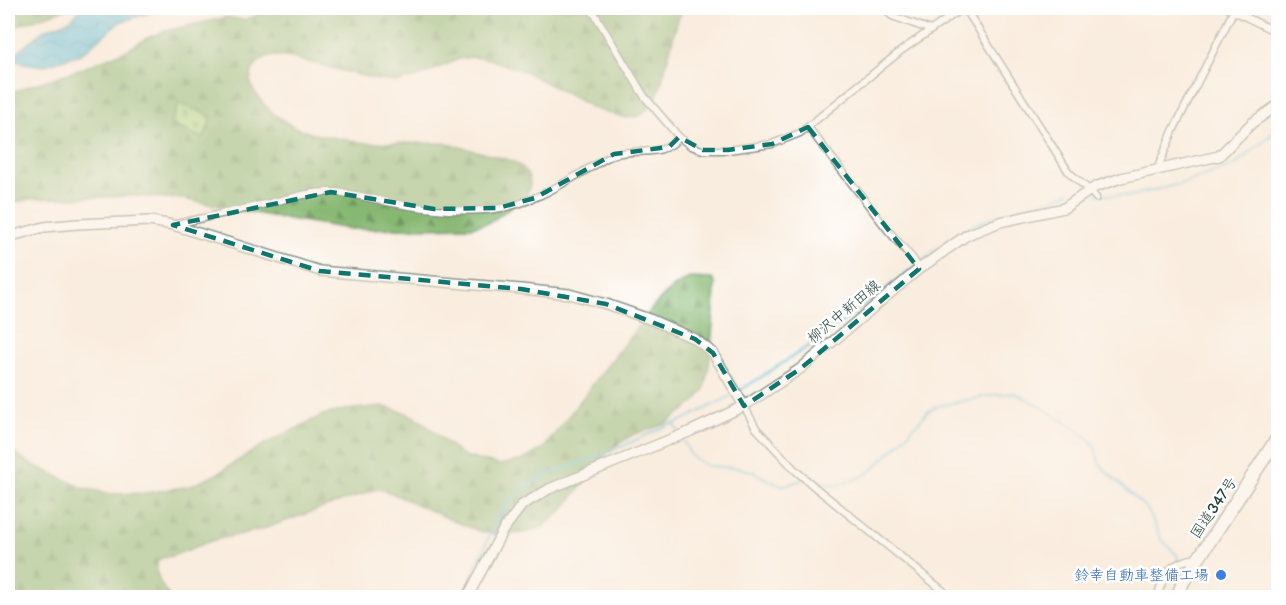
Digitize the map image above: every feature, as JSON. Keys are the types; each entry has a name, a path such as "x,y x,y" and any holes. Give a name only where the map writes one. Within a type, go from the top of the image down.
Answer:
{"highway":[{"name":"国道347号","path":"1177,597 1183,582 1198,558 1278,437"}],"main road":[{"name":"柳沢中新田線","path":"467,597 503,530 522,505 549,489 691,431 800,369 919,269 967,235 1000,222 1064,208 1093,194 1095,187 1121,178 1219,156 1252,123 1278,105"},
{"path":"8,237 44,227 150,221 173,225 320,271 569,294 652,320 694,339 712,353 741,402"}],"street":[{"path":"589,8 644,96 679,137 691,146 703,150 728,150 772,144 800,133 902,50 964,8 1068,171 1093,194"},
{"path":"887,8 892,16 931,30"},
{"path":"1157,170 1173,131 1232,8 1278,33"},
{"path":"808,127 919,269"},
{"path":"173,225 303,195 331,192 434,209 498,208 535,198 614,154 655,151 669,147 679,137"},
{"path":"741,402 756,428 795,470 952,597"},
{"path":"1157,597 1166,574 1172,566 1185,559 1198,558"}],"highlighted area":[{"path":"808,127 919,269 800,369 744,406 713,353 695,339 606,304 521,289 320,271 173,225 331,192 434,209 498,208 535,198 614,154 669,147 679,137 703,150 728,150 772,144"}],"green space":[{"path":"8,8 68,8 8,29"},
{"path":"279,8 683,8 660,88 653,104 639,116 626,118 595,109 526,72 489,59 473,57 459,59 418,77 399,82 379,80 276,56 266,57 258,62 252,71 250,81 254,91 273,114 294,127 313,134 366,143 445,143 512,161 522,167 529,177 530,185 527,194 491,222 471,227 350,229 183,199 132,196 29,199 8,204 8,93 81,69 165,31 228,17 243,20"},
{"path":"179,104 212,116 204,138 171,125"},
{"path":"690,278 712,279 715,283 709,365 704,390 694,403 665,424 632,435 612,448 560,513 542,527 524,533 501,535 482,532 387,491 377,489 263,529 211,541 159,559 157,573 170,597 8,597 8,448 31,464 83,488 111,494 145,493 190,486 215,475 263,445 323,415 382,406 419,419 461,455 500,465 523,460 543,449 657,303 672,288"}],"water":[{"path":"82,8 165,8 120,22 81,54 42,66 8,60 44,30 70,20"}],"waterway":[{"path":"1096,194 1130,196 1210,174 1235,165 1278,129"},
{"path":"918,264 972,226 1070,192"},
{"path":"738,392 824,336 914,267"},
{"path":"811,481 836,485 870,472 928,411 938,406 1015,393 1033,402 1089,439 1095,446 1099,462 1104,469 1148,510 1161,539 1177,555 1183,575"},
{"path":"462,598 499,515 514,496 527,485 675,424 733,395"},
{"path":"673,423 680,433"},
{"path":"682,438 695,459 707,466 738,468 754,472 782,485 802,480"},
{"path":"1186,586 1190,598"}],"place":[{"name":"鈴幸自動車整備工場","path":"1221,575"}]}
